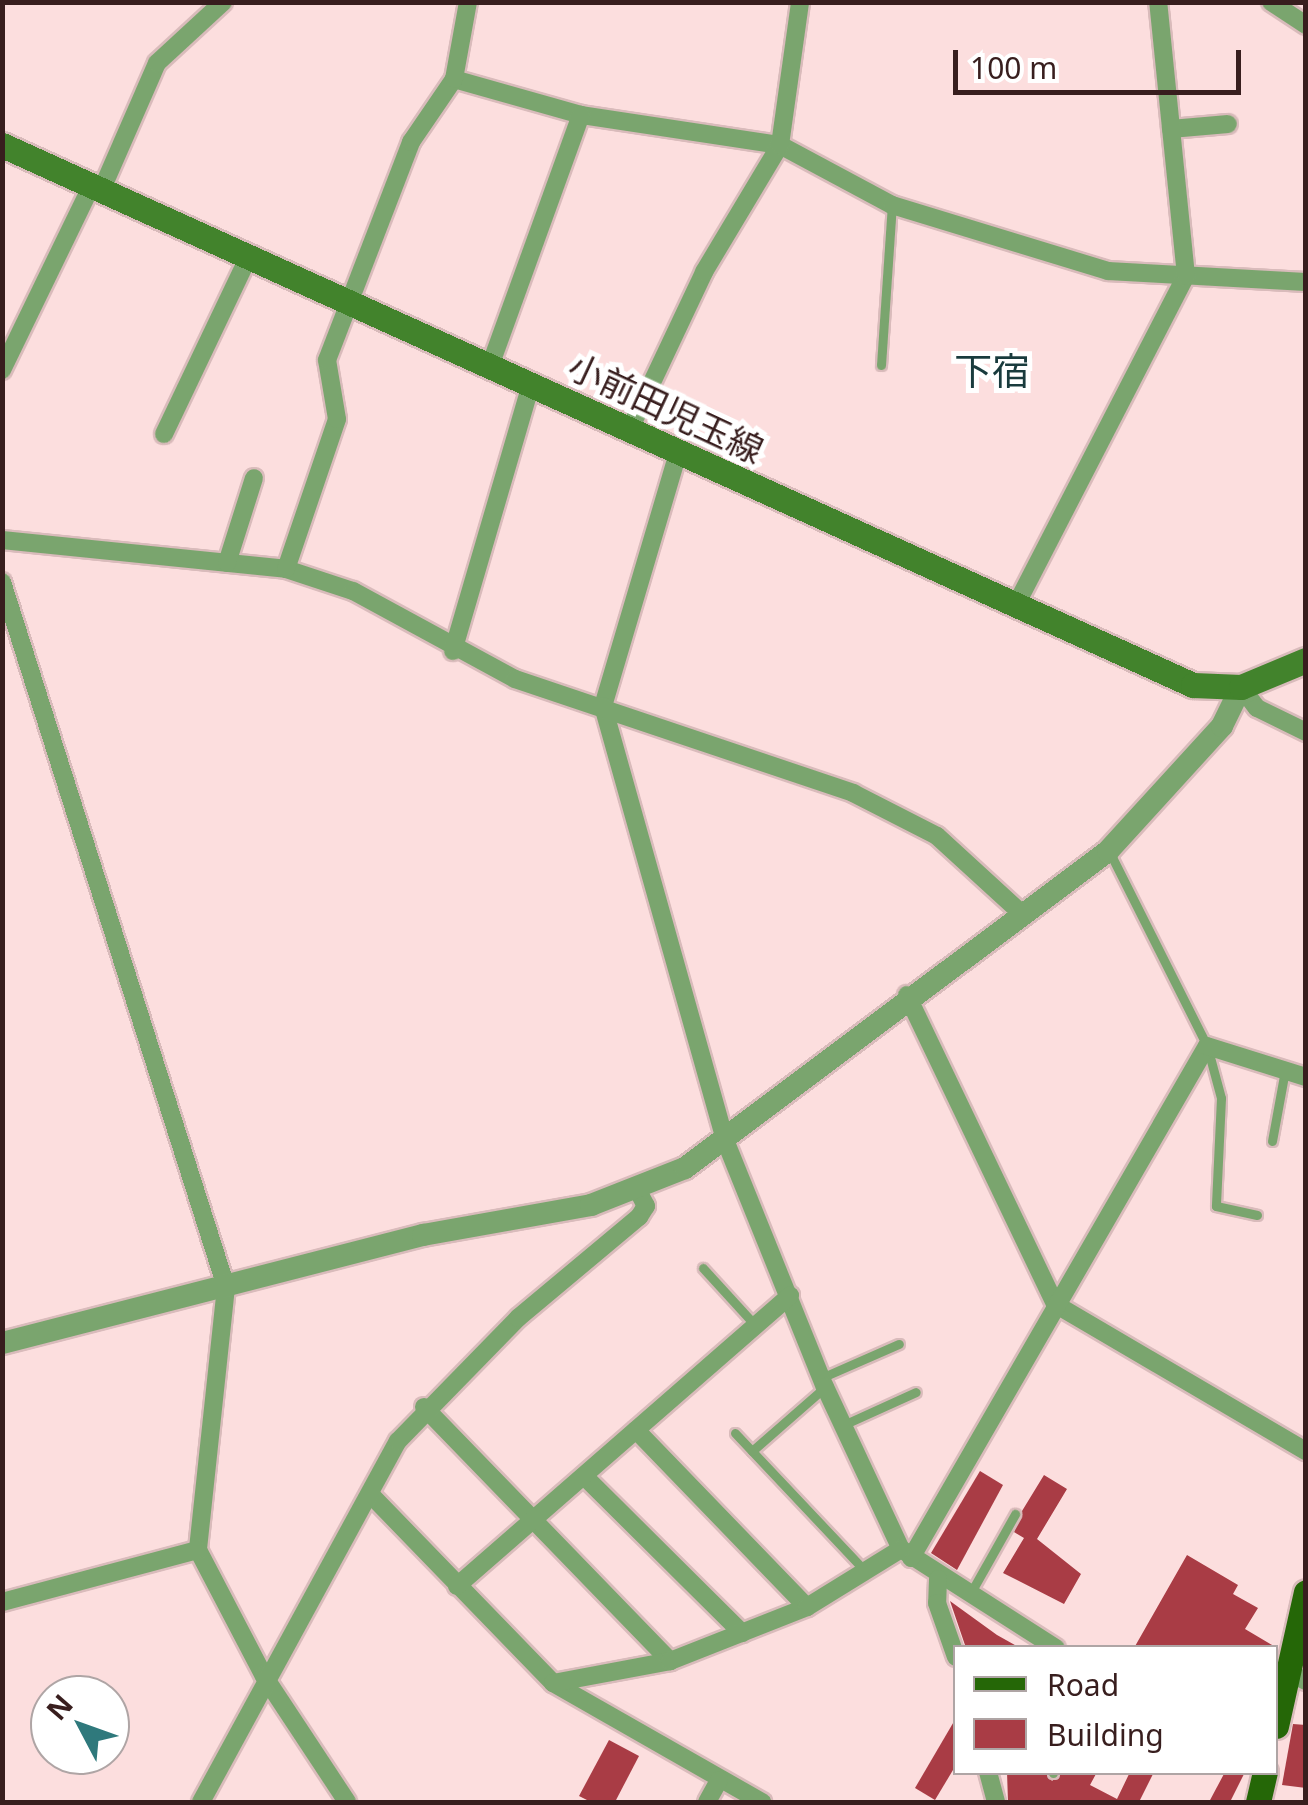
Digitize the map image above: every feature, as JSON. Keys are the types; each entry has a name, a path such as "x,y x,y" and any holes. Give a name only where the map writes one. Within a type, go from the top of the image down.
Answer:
{"main road":[{"name":"小前田児玉線","path":"2,144 1193,685 1241,687 1306,660"},
{"path":"1278,1721 1296,1676 1306,1592"},
{"path":"1258,1802 1264,1775"}],"street":[{"path":"3,368 157,63 223,2"},
{"path":"286,569 337,419 326,360 352,303 410,142 454,79 468,2"},
{"path":"629,431 704,272 780,145 800,2"},
{"path":"1016,605 1186,276 1158,2"},
{"path":"1271,2 1306,25"},
{"path":"454,79 581,116 780,145 892,205 1108,271 1306,282"},
{"path":"490,366 581,116"},
{"path":"1171,129 1228,124"},
{"path":"164,434 249,256"},
{"path":"453,650 531,385"},
{"path":"678,453 602,706 725,1140 823,1383 906,1554 938,1579 1051,1645"},
{"path":"226,564 254,478"},
{"path":"2,540 286,569 353,591 453,650 853,792 937,836 1022,914"},
{"path":"2,582 226,1287 198,1550 264,1676 347,1802"},
{"path":"2,1343 637,1189 725,1140 907,995 1108,851 1210,740 1241,687 1258,708 1306,732"},
{"path":"907,995 1055,1304 1306,1450"},
{"path":"553,1683 670,1662 807,1607 865,1571 906,1554 1207,1046 1306,1077"},
{"path":"201,1802 264,1676 372,1496 398,1440 424,1407 639,1218 646,1206 637,1189"},
{"path":"457,1586 790,1296"},
{"path":"424,1407 670,1662"},
{"path":"636,1430 807,1607"},
{"path":"584,1476 742,1634"},
{"path":"372,1496 553,1683 762,1802"},
{"path":"2,1602 198,1550"},
{"path":"938,1579 937,1604 953,1649"},
{"path":"989,1775 996,1802"},
{"path":"706,1802 719,1780"}],"lane":[{"path":"882,365 892,205"},
{"path":"1108,851 1207,1046 1220,1098 1216,1206 1257,1215"},
{"path":"1272,1141 1285,1070"},
{"path":"702,1268 755,1326"},
{"path":"752,1451 823,1383 899,1344"},
{"path":"842,1426 916,1392"},
{"path":"735,1433 865,1571"},
{"path":"968,1596 1015,1514"}],"building":[{"path":"980,1471 1003,1485 957,1570 931,1553"},
{"path":"1044,1475 1067,1489 1037,1539 1081,1574 1064,1604 1003,1573 1024,1538 1014,1532 1022,1511"},
{"path":"1187,1555 1238,1585 1233,1594 1258,1608 1245,1629 1272,1645 1136,1645"},
{"path":"950,1601 1015,1645 965,1645"},
{"path":"953,1723 953,1770 935,1800 915,1788"},
{"path":"1293,1724 1306,1725 1306,1788 1282,1785"},
{"path":"609,1740 639,1756 615,1802 591,1802 579,1796"},
{"path":"1007,1775 1047,1775 1052,1781 1058,1775 1095,1775 1090,1785 1117,1799 1129,1775 1152,1775 1139,1802 1008,1802"},
{"path":"1223,1775 1244,1775 1230,1802 1209,1802"}],"district":[{"name":"下宿","path":"992,371"}]}
